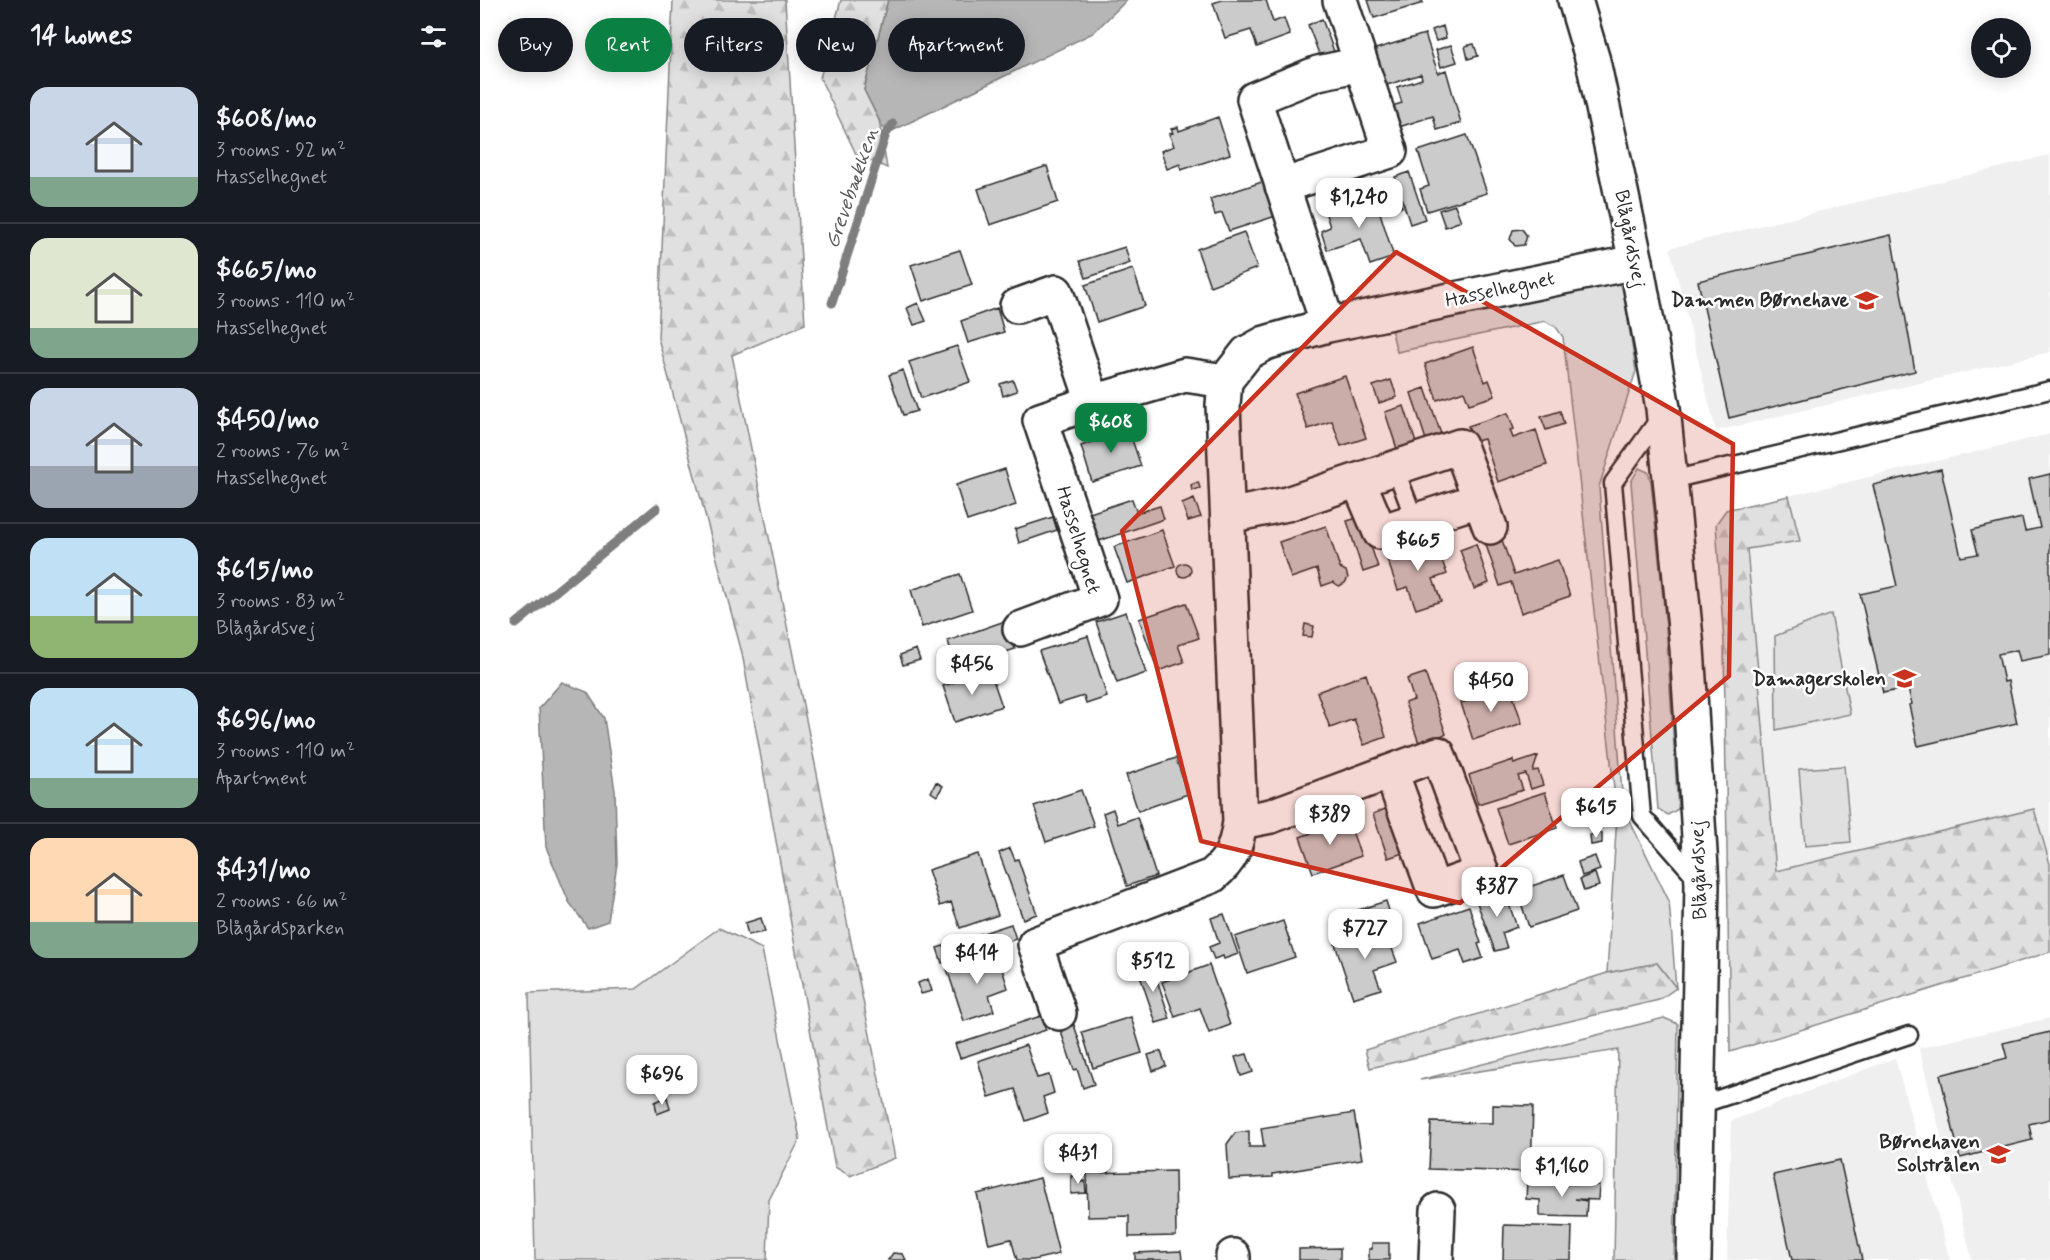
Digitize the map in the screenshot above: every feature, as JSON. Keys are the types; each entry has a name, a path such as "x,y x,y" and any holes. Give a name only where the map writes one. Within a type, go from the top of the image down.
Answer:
{"street":[{"path":"1282,186 1390,151 1340,0"},
{"name":"Blågårdsvej","path":"1575,0 1593,61 1636,262 1663,413 1689,667 1702,884 1694,1260"},
{"path":"1328,326 1254,99 1318,73 1361,64"},
{"name":"Hasselhegnet","path":"1020,629 1100,599 1040,420 1185,375 1225,381 1247,353 1265,343 1328,326 1636,262"},
{"path":"1017,306 1056,292 1093,402"},
{"path":"1059,1013 1035,944 1212,876 1227,863 1237,844 1240,822 1223,405 1225,381"},
{"path":"1228,516 1287,504 1358,480 1395,468 1460,446 1485,513 1380,532 1358,480"},
{"path":"1240,822 1270,816 1391,772"},
{"path":"1436,1260 1438,1210"}],"lane":[{"path":"1671,480 2050,390"},
{"path":"1663,413 1613,483 1642,816 1702,884"},
{"path":"1395,468 1409,505"},
{"path":"1697,1106 1909,1035"}],"highlighted area":[{"path":"1396,252 1733,444 1729,676 1460,903 1201,841 1122,531"}],"shaded area":[{"path":"888,0 1127,0 1093,33 1025,66 1025,18 888,18 888,72 1013,72 886,134 864,90 869,72 876,72 876,45"},
{"name":"Dammen Børnehave","path":"2050,155 2050,352 1716,431 1670,248"},
{"name":"Damagerskolen","path":"2050,434 2050,864 2034,809 1776,872 1746,549 1800,541 1789,496"},
{"path":"562,682 587,692 604,718 615,791 617,864 608,921 588,928 569,902 546,847 539,708"},
{"name":"Børnehaven Solstrålen","path":"2050,1018 2050,1260 1972,1260 1919,1048"},
{"path":"1895,1058 1950,1260 1727,1260 1731,1121"}],"green space":[{"path":"673,0 785,0 805,324 732,355 895,1158 850,1176 835,1167 742,653 658,338 670,72 672,72"},
{"path":"841,0 888,0 876,45 876,18 836,18"},
{"path":"822,72 869,72 864,90 879,120 887,168 856,154 820,78"},
{"path":"1614,280 1623,288 1636,371 1599,487 1623,807 1669,901 1676,988 1657,963 1607,973 1617,815 1563,337 1556,327 1545,321 1397,352 1390,325"},
{"path":"1639,468 1648,472 1651,482 1666,627 1678,809 1668,815 1658,809 1631,482"},
{"path":"1789,496 1800,541 1747,549 1776,871 2034,809 2050,864 2050,952 1730,1052 1724,643 1716,524 1726,510"},
{"path":"1831,614 1850,714 1776,730 1775,636"},
{"path":"1844,766 1851,842 1805,846 1799,769"},
{"path":"719,928 762,949 800,1139 769,1200 767,1260 535,1260 529,993 636,989"},
{"path":"1657,963 1676,988 1659,1000 1370,1068 1365,1050 1607,973"},
{"path":"1664,1018 1678,1024 1674,1260 1614,1260 1618,1050 1420,1080"}],"building":[{"path":"1222,0 1266,0 1273,22 1284,18 1290,35 1257,47 1251,30 1225,38 1213,3"},
{"path":"1368,0 1422,0 1423,3 1374,18"},
{"path":"1322,19 1335,54 1321,59 1308,25"},
{"path":"1443,26 1446,38 1436,41 1432,30"},
{"path":"1425,34 1438,73 1446,70 1461,123 1437,130 1433,116 1399,127 1392,106 1402,103 1397,87 1422,79 1421,74 1384,86 1372,50"},
{"path":"1474,44 1478,56 1468,59 1465,46"},
{"path":"1451,45 1457,62 1441,67 1436,50"},
{"path":"1218,117 1230,154 1181,170 1180,164 1167,169 1161,151 1174,146 1169,134 1173,133 1171,129 1178,127 1179,131"},
{"path":"1467,135 1487,193 1427,211 1420,189 1429,186 1418,151"},
{"path":"1047,166 1058,202 990,225 978,189"},
{"path":"1409,172 1425,219 1410,224 1395,177"},
{"path":"1395,179 1402,207 1392,210 1384,182"},
{"path":"1265,181 1276,216 1229,231 1222,213 1215,215 1210,199"},
{"path":"1374,194 1394,257 1370,265 1361,239 1327,250 1321,231 1330,227 1325,211"},
{"path":"1455,205 1461,221 1445,227 1439,210"},
{"path":"1522,229 1527,236 1524,245 1515,246 1510,239 1513,230"},
{"path":"1244,232 1257,268 1210,286 1197,249"},
{"path":"1891,235 1915,371 1729,418 1698,281"},
{"path":"1125,247 1130,263 1086,278 1080,261"},
{"path":"960,250 972,285 923,301 911,265"},
{"path":"1133,269 1145,306 1097,322 1085,285"},
{"path":"918,303 926,321 914,325 907,308"},
{"path":"997,308 1004,332 968,343 961,321"},
{"path":"957,346 970,382 921,398 909,362"},
{"path":"1473,347 1485,382 1489,380 1495,396 1469,404 1464,391 1437,400 1425,364"},
{"path":"903,370 917,411 903,415 889,375"},
{"path":"1345,376 1366,438 1341,446 1332,421 1308,429 1295,393"},
{"path":"1013,380 1017,391 1003,396 1000,384"},
{"path":"1391,380 1397,397 1379,403 1373,386"},
{"path":"1425,388 1441,434 1426,440 1411,393"},
{"path":"1404,406 1416,443 1397,449 1385,412"},
{"path":"1560,411 1564,424 1546,430 1541,417"},
{"path":"1508,413 1514,429 1510,430 1513,438 1536,430 1547,465 1498,482 1484,439 1473,442 1468,426"},
{"path":"1126,422 1141,466 1092,482 1081,446 1109,436 1107,428"},
{"path":"1005,469 1016,505 967,521 956,485"},
{"path":"1941,469 1961,557 1978,554 1972,530 2022,518 2025,531 2040,528 2029,479 2050,474 2050,655 2020,661 2017,650 1998,654 2004,682 2008,681 2017,723 1918,746 1909,705 1912,704 1908,688 1883,693 1860,594 1897,586 1873,485"},
{"path":"1198,482 1200,488 1192,491 1191,485"},
{"path":"1132,499 1137,513 1160,506 1164,519 1099,541 1090,513"},
{"path":"1194,499 1201,517 1188,521 1182,504"},
{"path":"1053,517 1057,530 1019,543 1015,529"},
{"path":"1361,517 1378,567 1363,572 1347,521"},
{"path":"1326,526 1340,568 1346,571 1348,578 1345,583 1339,586 1333,582 1322,586 1317,569 1291,578 1279,542"},
{"path":"1162,530 1175,566 1127,583 1114,547"},
{"path":"1501,537 1514,575 1558,560 1570,596 1521,613 1511,582 1500,586 1485,542"},
{"path":"1434,539 1447,574 1433,579 1441,601 1416,609 1408,587 1398,590 1386,556"},
{"path":"1476,544 1489,583 1474,589 1460,550"},
{"path":"1184,563 1189,565 1191,570 1189,575 1184,577 1179,575 1177,570 1179,565"},
{"path":"960,574 972,610 922,627 911,590"},
{"path":"1186,603 1199,638 1178,645 1184,662 1158,671 1139,619"},
{"path":"1126,612 1146,673 1117,683 1096,622"},
{"path":"1005,621 1015,649 963,666 958,652 952,654 948,641"},
{"path":"1305,624 1314,626 1312,637 1303,636"},
{"path":"1088,636 1107,697 1086,704 1084,696 1058,704 1039,651"},
{"path":"916,649 920,660 903,665 900,655"},
{"path":"990,671 1002,706 955,722 943,686"},
{"path":"1425,673 1446,734 1419,743 1405,703 1414,700 1407,679"},
{"path":"1366,674 1386,737 1364,745 1354,719 1330,728 1317,692"},
{"path":"1510,687 1522,723 1473,740 1461,703"},
{"path":"1538,756 1533,771 1538,770 1543,785 1531,789 1526,774 1518,776 1523,790 1478,804 1469,775 1513,760 1514,764"},
{"path":"1176,758 1188,794 1138,811 1126,775"},
{"path":"936,782 943,786 937,796 931,792"},
{"path":"1081,790 1094,826 1046,842 1034,806"},
{"path":"1545,792 1557,828 1508,844 1496,808"},
{"path":"1390,807 1406,852 1388,858 1373,814"},
{"path":"1113,809 1118,824 1137,817 1156,876 1127,886 1103,813"},
{"path":"1348,820 1361,856 1313,873 1300,837"},
{"path":"1602,833 1602,843 1591,845 1590,835"},
{"path":"1010,848 1015,860 1018,859 1037,914 1023,919 999,853"},
{"path":"978,854 998,915 960,928 951,902 940,906 928,870"},
{"path":"1595,856 1600,870 1582,876 1578,862"},
{"path":"1595,873 1599,886 1584,891 1580,879"},
{"path":"1564,875 1577,911 1529,927 1517,891"},
{"path":"1504,890 1517,927 1502,933 1507,948 1495,951 1476,900"},
{"path":"1386,901 1391,917 1345,932 1340,916"},
{"path":"1469,906 1481,943 1478,944 1483,958 1465,964 1460,950 1432,959 1420,923"},
{"path":"1224,914 1238,954 1224,959 1223,956 1214,959 1209,947 1219,943 1211,918"},
{"path":"761,918 765,932 748,935 745,923"},
{"path":"1283,921 1295,957 1247,973 1235,937"},
{"path":"1011,924 1016,939 942,963 937,948"},
{"path":"1384,927 1397,962 1374,970 1381,989 1353,998 1335,944"},
{"path":"997,953 1008,988 989,995 994,1011 964,1021 947,969"},
{"path":"1151,962 1170,1019 1156,1023 1137,967"},
{"path":"1209,965 1230,1025 1209,1033 1200,1008 1175,1017 1162,982"},
{"path":"928,979 932,991 921,994 918,983"},
{"path":"1041,1016 1046,1030 960,1058 955,1044"},
{"path":"1131,1017 1142,1053 1093,1068 1082,1032"},
{"path":"1074,1025 1094,1084 1083,1088 1077,1069 1074,1070 1060,1029"},
{"path":"2050,1032 2050,1119 2029,1124 2032,1140 1960,1158 1940,1075 2007,1058 2003,1043"},
{"path":"1026,1045 1037,1078 1049,1075 1054,1093 1043,1097 1048,1113 1026,1121 1015,1089 989,1097 978,1061"},
{"path":"1161,1051 1166,1066 1153,1071 1148,1055"},
{"path":"1247,1054 1253,1072 1241,1076 1235,1057"},
{"path":"667,1097 670,1109 657,1114 655,1102"},
{"path":"1493,1105 1533,1106 1531,1172 1429,1169 1431,1122 1493,1123"},
{"path":"1354,1113 1362,1159 1273,1174 1273,1177 1229,1179 1227,1144 1235,1133 1249,1131 1249,1147 1264,1147 1261,1128"},
{"path":"1840,1160 1862,1260 1792,1260 1773,1175"},
{"path":"1175,1171 1176,1236 1129,1237 1129,1216 1088,1217 1087,1173"},
{"path":"1080,1175 1080,1182 1085,1181 1086,1193 1071,1194 1071,1176"},
{"path":"1040,1178 1059,1254 1033,1260 1017,1260 1011,1239 989,1244 977,1194"},
{"path":"1527,1182 1599,1185 1598,1200 1575,1199 1587,1201 1586,1217 1540,1216 1540,1200 1526,1199"},
{"path":"1504,1225 1572,1227 1571,1260 1503,1260"},
{"path":"1372,1243 1389,1243 1389,1260 1369,1260 1369,1249 1372,1249"},
{"path":"1340,1248 1340,1260 1299,1260 1299,1249"},
{"path":"1181,1251 1182,1260 1135,1260 1135,1253"},
{"path":"893,1253 903,1254 906,1260 888,1260"}],"waterway":[{"name":"Grevebækken","path":"832,303 886,134 893,124"},
{"name":"Grevebækken","path":"516,624 657,508"}],"place":[{"name":"Dammen Børnehave","path":"1867,300"},
{"name":"Damagerskolen","path":"1904,679"},
{"name":"Børnehaven Solstrålen","path":"1998,1154"}]}
